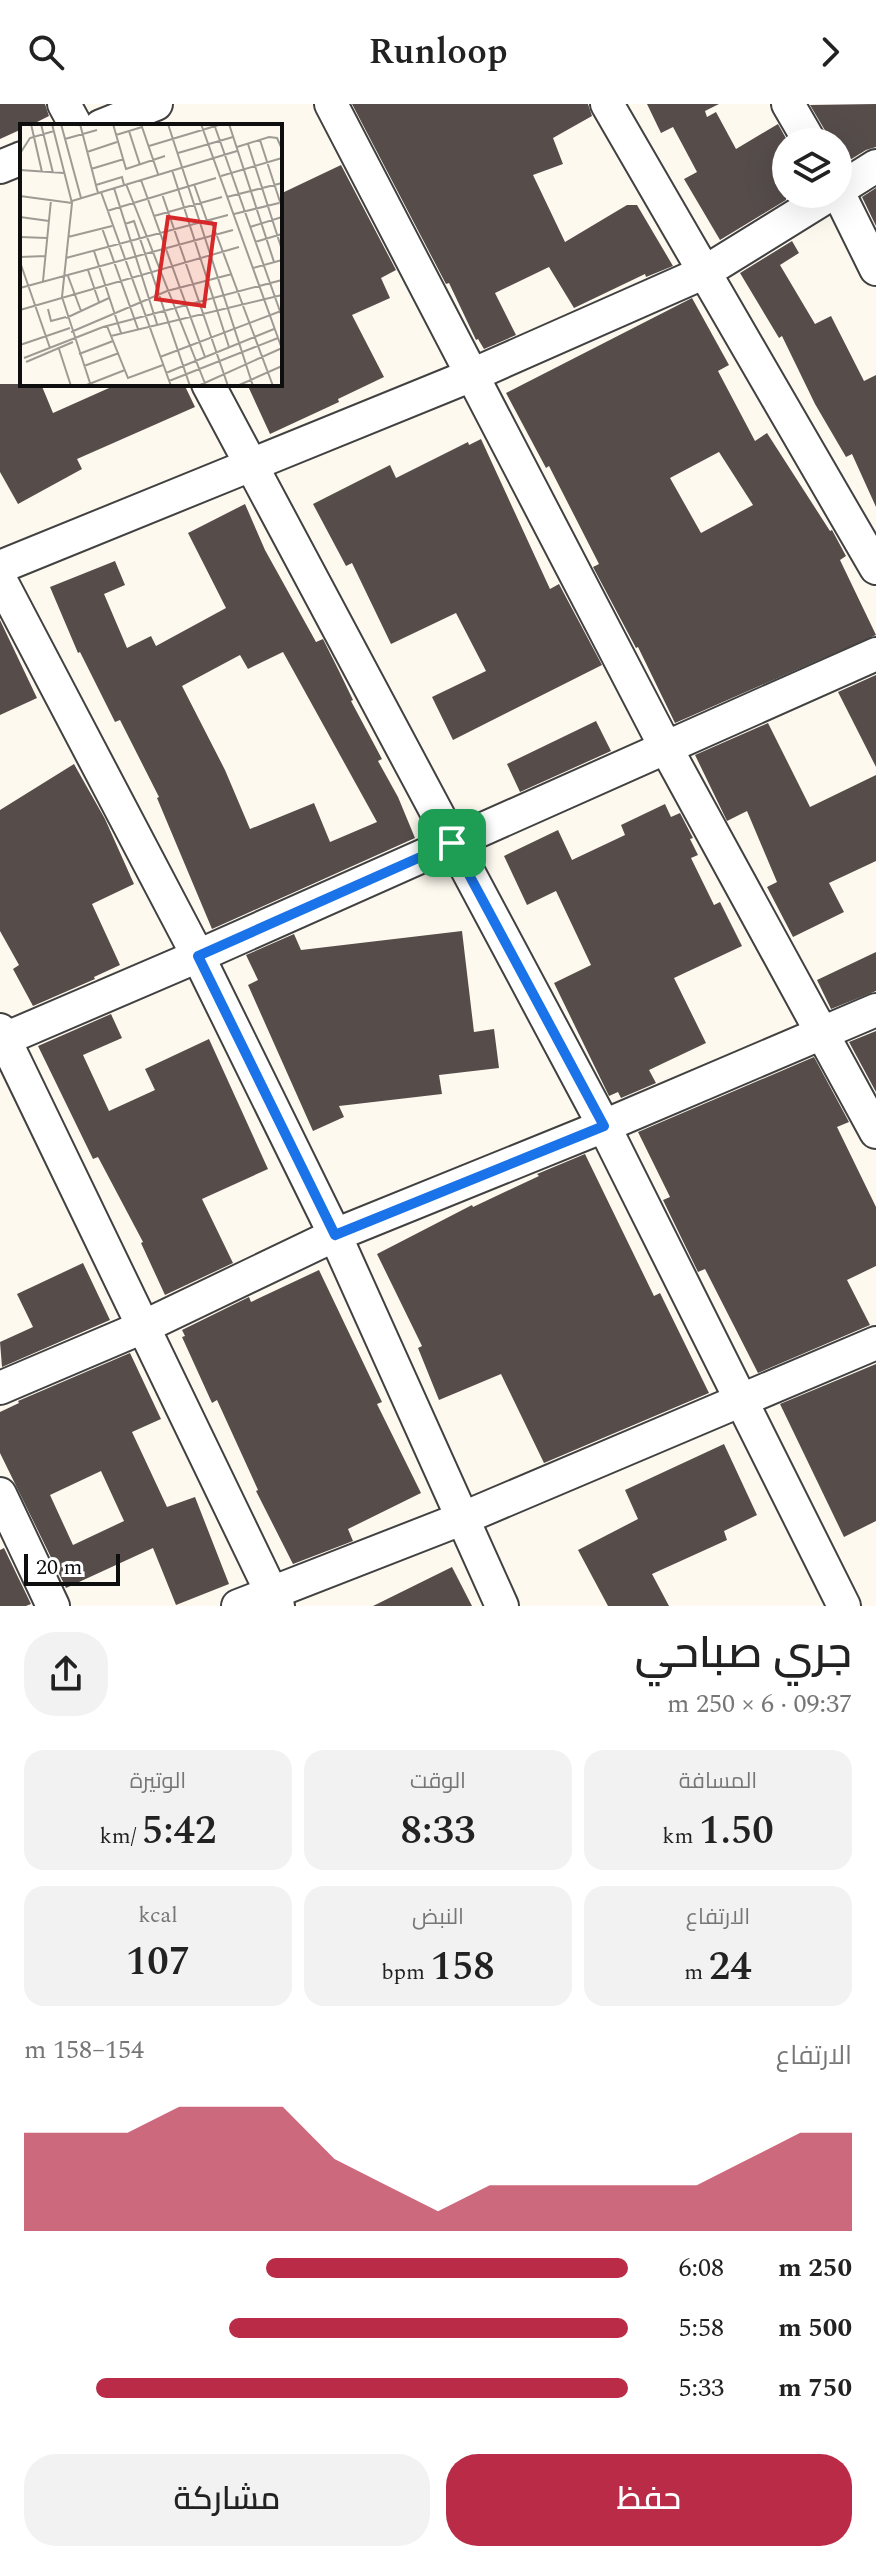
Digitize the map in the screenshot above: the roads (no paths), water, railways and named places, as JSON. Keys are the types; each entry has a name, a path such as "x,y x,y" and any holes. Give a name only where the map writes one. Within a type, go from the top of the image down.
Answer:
{"street":[{"path":"64,104 75,124"},
{"path":"106,124 156,104"},
{"path":"331,104 665,746 876,1132"},
{"path":"607,104 876,568"},
{"path":"788,104 802,128"},
{"path":"0,167 20,159"},
{"path":"852,182 876,166"},
{"path":"0,567 472,375 705,272 808,208"},
{"path":"846,208 876,269"},
{"path":"209,386 604,1126 844,1606"},
{"path":"0,579 198,956 335,1235 502,1606"},
{"path":"275,1599 2,1037 198,956 876,654"},
{"path":"0,1388 143,1327 335,1235 604,1126 876,1010"},
{"path":"238,1606 275,1599 876,1343"},
{"path":"0,1494 53,1606"}]}
